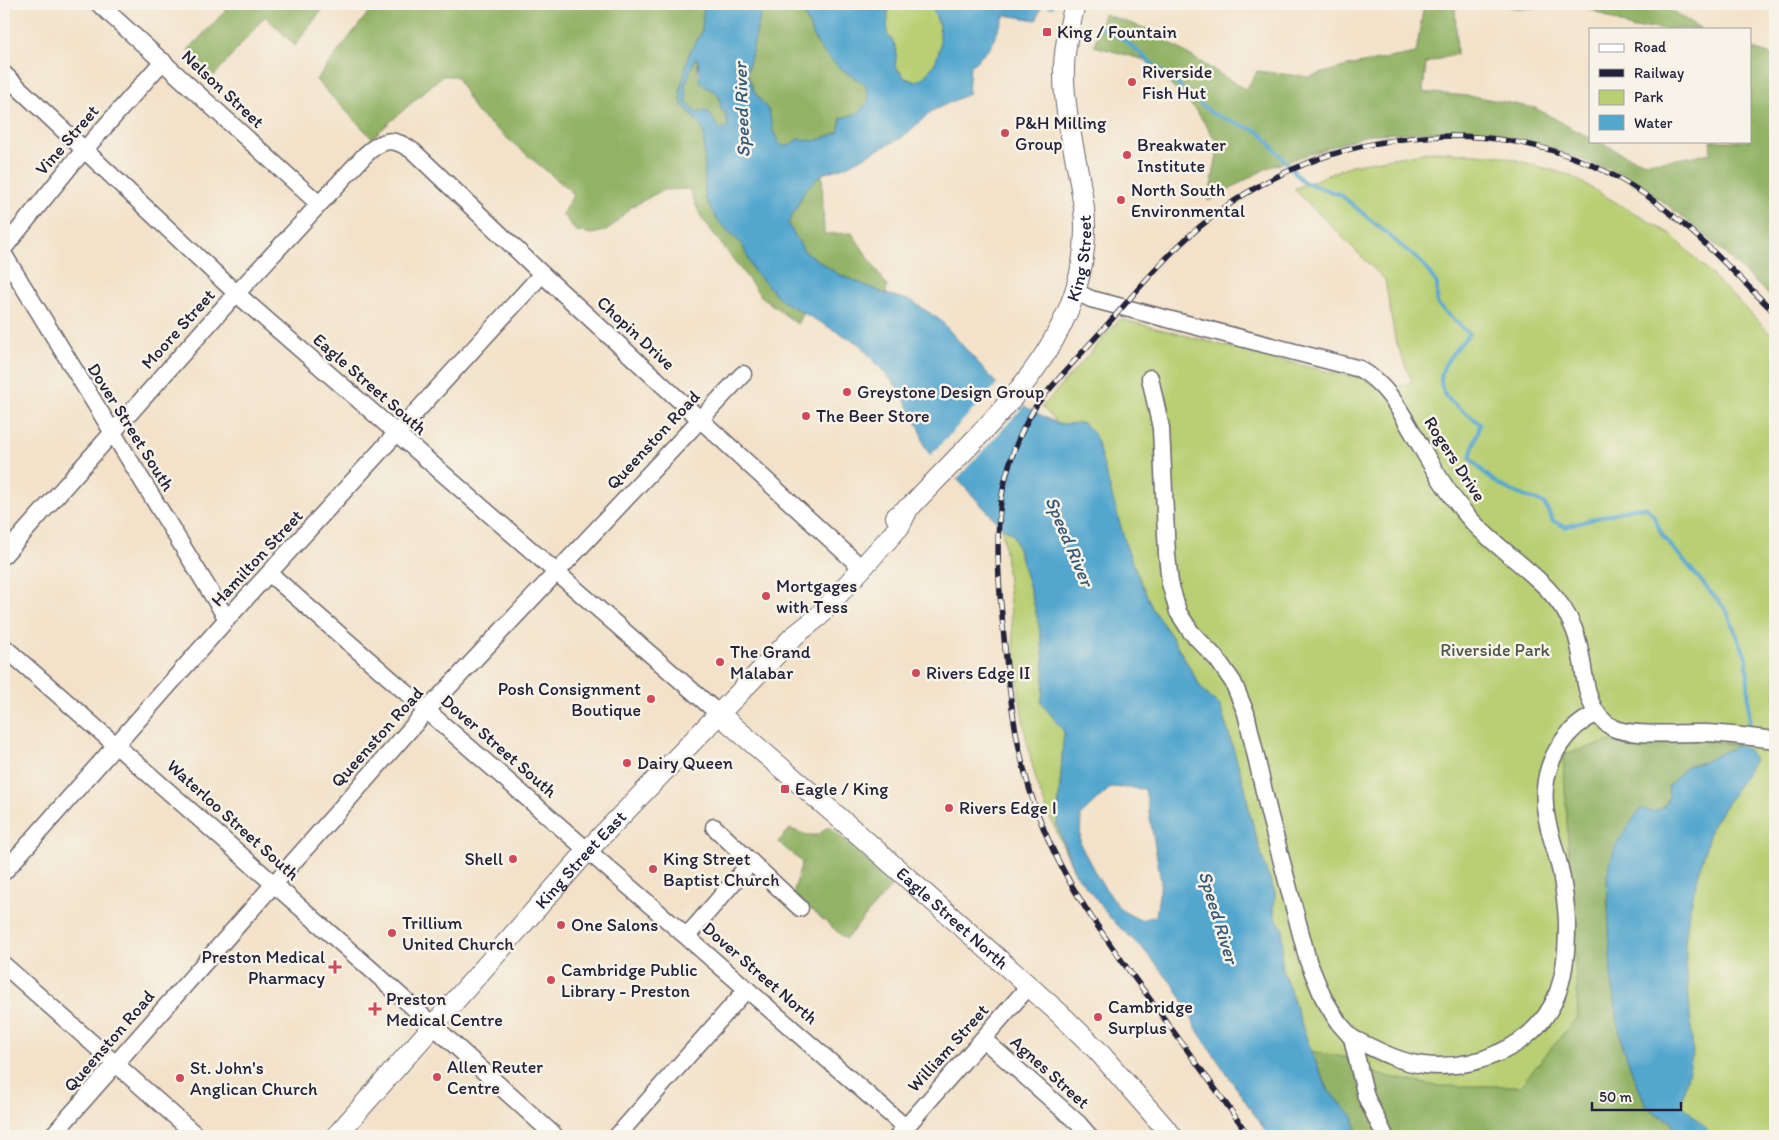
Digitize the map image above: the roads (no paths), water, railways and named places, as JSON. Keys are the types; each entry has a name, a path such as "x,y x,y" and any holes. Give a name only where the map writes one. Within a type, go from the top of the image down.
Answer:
{"main road":[{"name":"King Street","path":"944,470 1021,388 1050,348 1062,325 1074,291 1082,256 1084,211 1066,98 1064,64 1068,29 1075,4"},
{"name":"King Street East","path":"794,636 812,607 853,560 891,520 906,511 944,470"},
{"name":"King Street East","path":"336,1136 588,850 794,636 818,617 899,527 906,511"},
{"name":"Eagle Street North","path":"719,714 1030,986 1097,1050 1172,1136"}],"street":[{"name":"Nelson Street","path":"98,4 319,204"},
{"name":"Vine Street","path":"4,248 12,235 163,61"},
{"name":"Eagle Street South","path":"4,74 237,294 719,714"},
{"name":"Moore Street","path":"4,556 111,433 319,204 376,144 390,140"},
{"name":"Chopin Drive","path":"390,140 414,151 542,274 853,560"},
{"name":"Dover Street South","path":"4,255 111,433 227,619"},
{"name":"Hamilton Street","path":"4,872 227,619 398,434 542,274"},
{"name":"Rogers Drive","path":"1074,291 1091,299 1360,369 1375,379 1390,393 1436,473 1463,511 1558,600 1574,629 1582,656 1588,696 1596,714"},
{"name":"Queenston Road","path":"52,1136 428,710 558,573 699,418 743,374"},
{"path":"1150,378 1161,428 1167,555 1170,583 1178,612 1191,632 1217,659 1233,682 1246,713 1269,813 1308,962 1323,997 1338,1022 1352,1038 1393,1057 1422,1065 1453,1066 1484,1060 1513,1045 1538,1025 1555,998 1563,973 1567,924 1561,873 1546,820 1545,784 1555,755 1567,734 1582,720 1596,714 1614,729 1628,732 1720,735 1771,740"},
{"name":"Dover Street South","path":"270,574 588,850"},
{"name":"Waterloo Street South","path":"4,647 274,884 555,1136"},
{"path":"714,827 800,908"},
{"name":"Dover Street North","path":"588,850 748,989 902,1132"},
{"path":"687,936 751,862"},
{"path":"4,965 198,1136"},
{"name":"William Street","path":"902,1132 1030,986"},
{"path":"617,1136 748,989"},
{"path":"1352,1038 1366,1097 1385,1136"},
{"name":"Agnes Street","path":"983,1039 1078,1123 1089,1136"}],"water":[{"name":"Speed River","path":"704,4 759,4 761,12 747,73 755,93 769,111 773,131 780,145 787,147 798,139 816,141 838,133 841,118 857,114 869,101 866,85 831,60 820,48 805,17 794,4 885,4 888,11 887,34 896,48 895,66 905,78 916,82 930,70 938,55 940,46 939,28 932,4 1042,4 1037,20 1005,15 990,48 970,67 968,94 932,111 903,137 844,167 822,174 805,190 788,224 804,251 838,274 886,294 912,301 940,320 996,383 1029,409 1058,424 1083,423 1095,435 1128,552 1153,610 1172,637 1203,691 1220,706 1245,787 1250,815 1267,873 1275,892 1274,915 1283,929 1281,965 1311,1051 1328,1090 1353,1116 1357,1136 1269,1136 1195,1027 1191,1014 1174,986 1144,950 1111,919 1074,871 1057,826 1064,732 1041,702 1044,683 1044,662 1041,640 1032,595 1013,534 1002,527 925,448 920,429 899,389 859,344 782,301 753,270 742,244 718,221 705,198 704,133 699,123 682,104 680,92 689,54 702,32","holes":["695,59 698,59 700,82 705,87 716,92 719,97 721,110 727,116 724,119 728,121 728,127 719,129 709,112 703,111 698,113 687,104 685,85","1111,787 1145,789 1161,881 1156,916 1140,920 1121,910 1098,878 1080,844 1081,815"]},
{"path":"1738,745 1746,748 1755,760 1711,828 1689,911 1685,946 1693,1053 1681,1104 1706,1128 1711,1136 1679,1136 1670,1121 1655,1113 1646,1105 1621,1040 1611,974 1607,875 1615,846 1641,808 1652,812 1663,808 1669,797 1668,786 1688,765 1701,763"}],"waterway":[{"path":"1046,4 1052,6"},
{"path":"1099,26 1123,39 1213,114 1260,132 1303,182 1341,195 1423,264 1437,284 1437,304 1469,334 1447,362 1441,379 1446,396 1480,424 1470,457 1487,475 1503,487 1544,503 1553,521 1565,527 1633,508 1646,507 1654,516 1662,535 1726,610 1747,659 1750,734"}],"railway":[{"path":"1249,1136 1088,912 1062,868 1032,798 1019,747 1007,668 999,587 998,532 1000,506 1012,455 1037,404 1160,264 1212,217 1258,187 1307,163 1360,147 1415,138 1470,137 1524,144 1577,159 1627,183 1648,196 1686,227 1775,313"}],"place":[{"name":"King / Fountain","path":"1047,32"},
{"name":"Riverside Fish Hut","path":"1132,82"},
{"name":"P&H Milling Group","path":"1005,133"},
{"name":"Breakwater Institute","path":"1127,155"},
{"name":"North South Environmental","path":"1121,200"},
{"name":"Greystone Design Group","path":"847,392"},
{"name":"The Beer Store","path":"806,416"},
{"name":"Mortgages with Tess","path":"766,596"},
{"name":"The Grand Malabar","path":"720,662"},
{"name":"Rivers Edge II","path":"916,673"},
{"name":"Posh Consignment Boutique","path":"651,699"},
{"name":"Dairy Queen","path":"627,763"},
{"name":"Eagle / King","path":"785,789"},
{"name":"Rivers Edge I","path":"949,808"},
{"name":"Shell","path":"513,859"},
{"name":"King Street Baptist Church","path":"653,869"},
{"name":"One Salons","path":"561,925"},
{"name":"Trillium United Church","path":"392,933"},
{"name":"Preston Medical Pharmacy","path":"335,967"},
{"name":"Cambridge Public Library - Preston","path":"551,980"},
{"name":"Preston Medical Centre","path":"375,1009"},
{"name":"Cambridge Surplus","path":"1098,1017"},
{"name":"Allen Reuter Centre","path":"437,1077"},
{"name":"St. John's Anglican Church","path":"180,1078"}],"park label":[{"name":"Riverside Park","path":"1495,650"}]}
